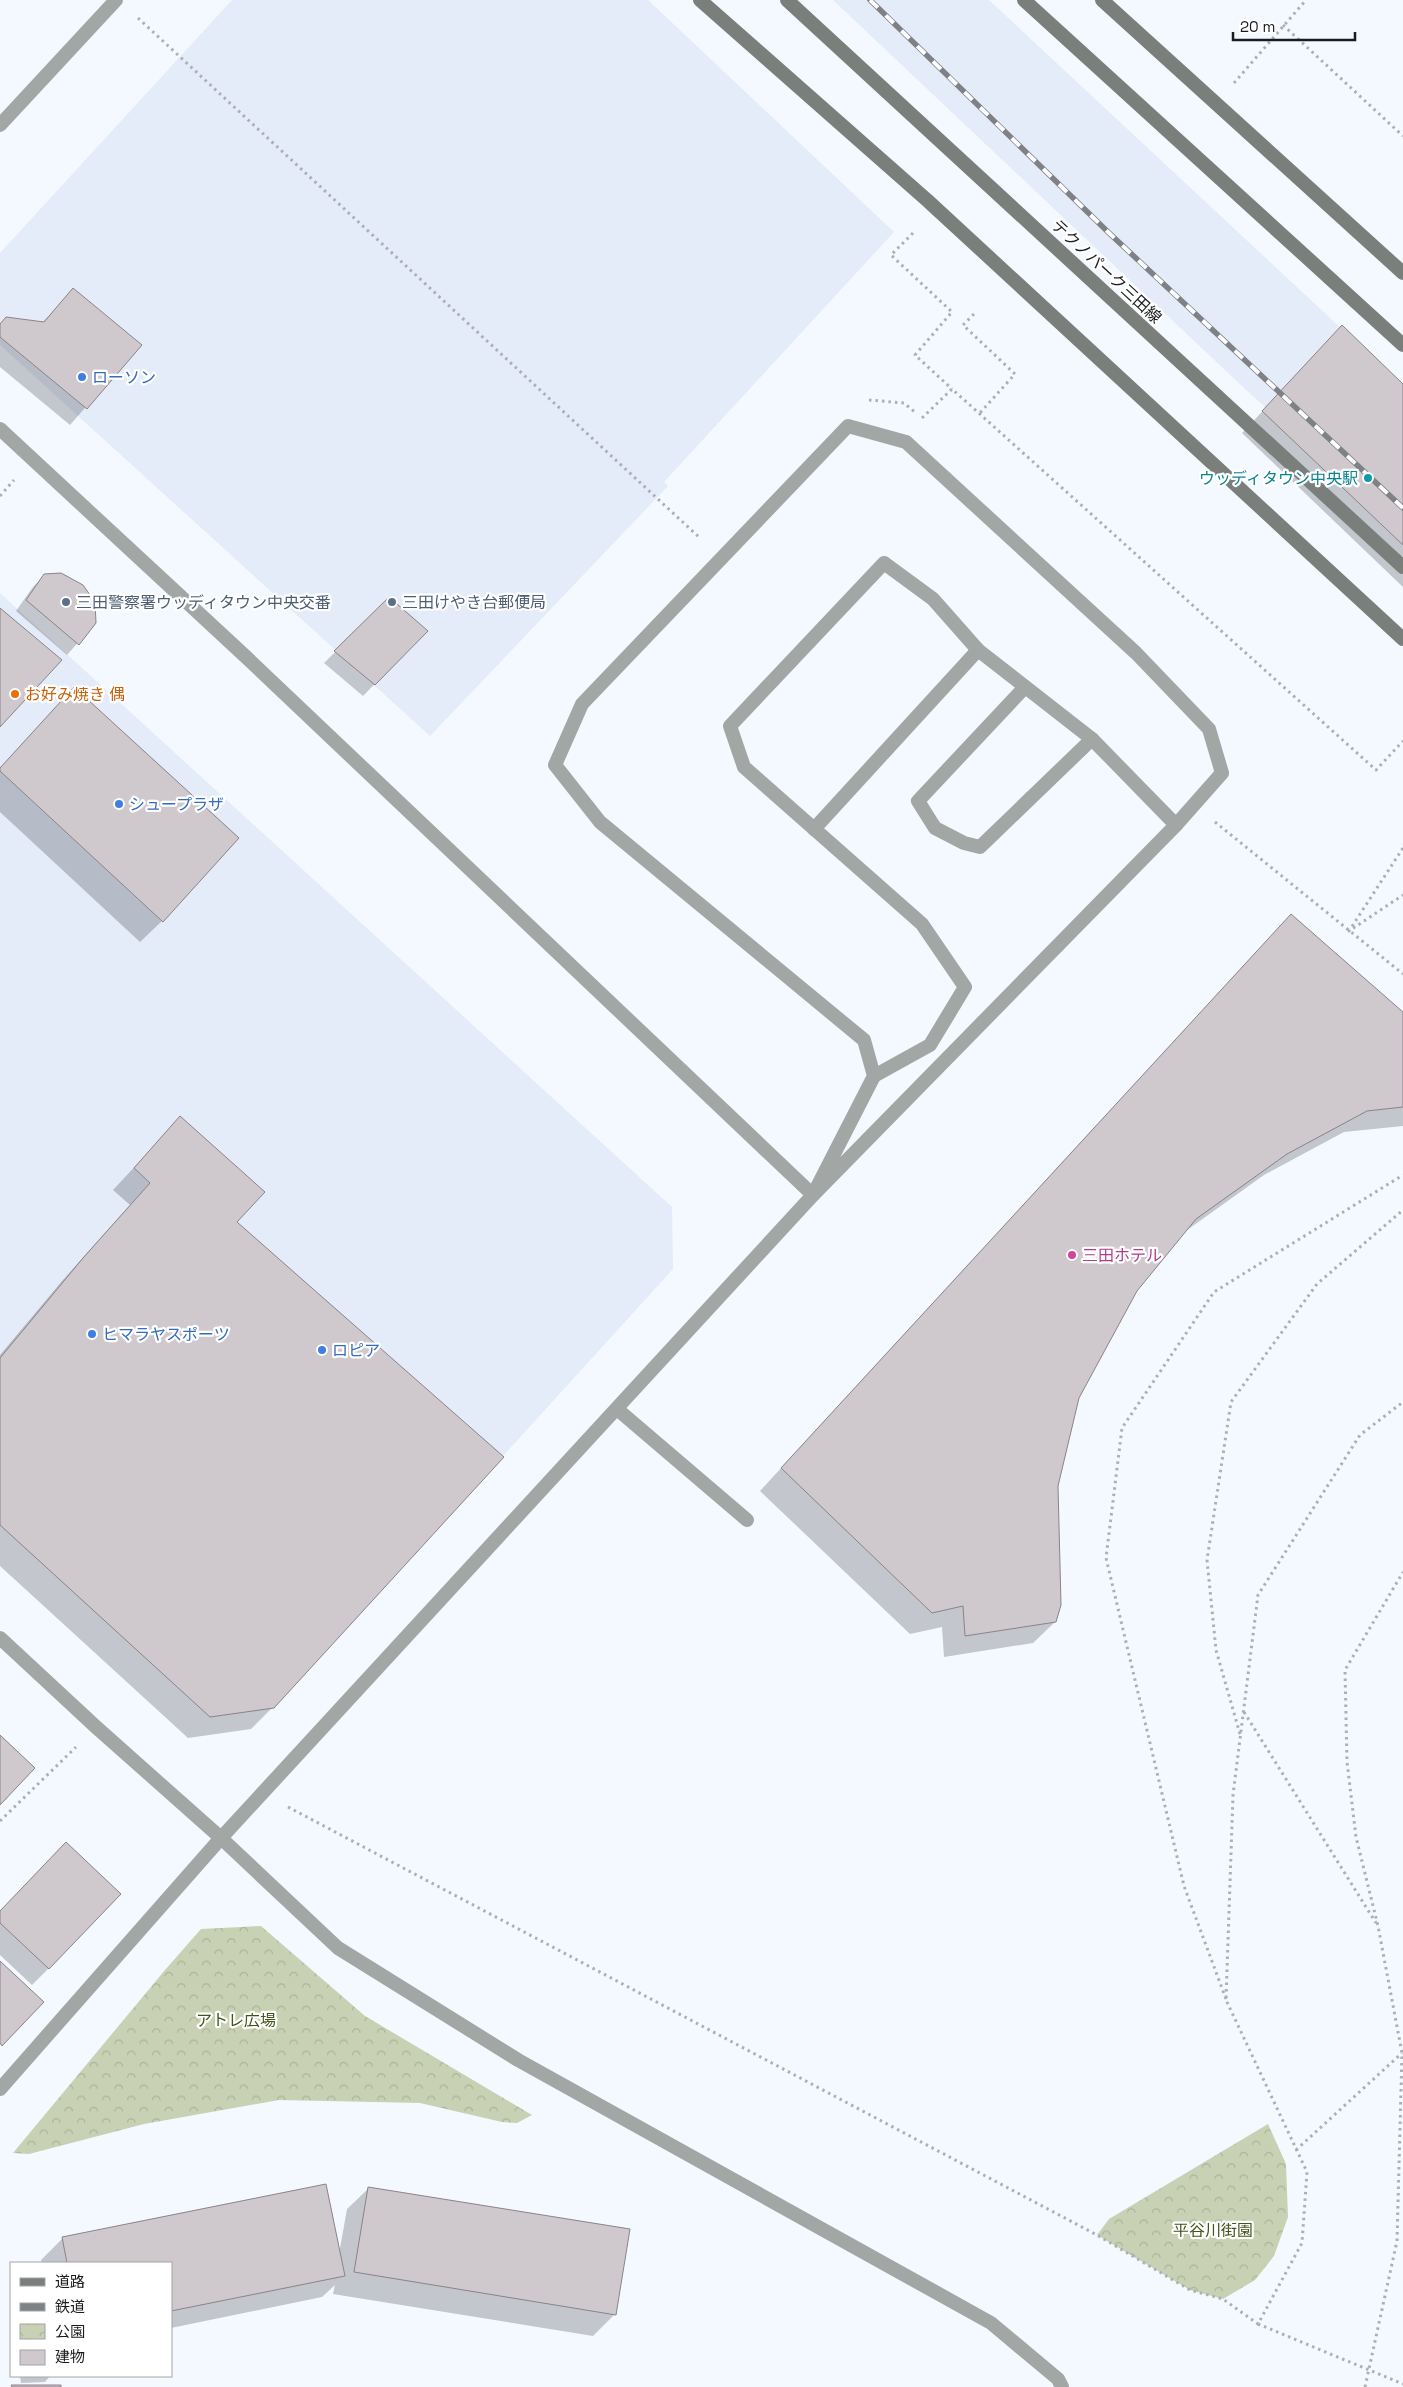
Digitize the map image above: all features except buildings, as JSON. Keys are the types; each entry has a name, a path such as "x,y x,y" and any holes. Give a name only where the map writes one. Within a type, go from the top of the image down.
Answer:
{"main road":[{"path":"700,0 928,201 1403,639"},
{"name":"テクノパーク三田線","path":"787,0 1403,567"},
{"path":"1024,0 1403,345"},
{"path":"1102,0 1403,272"}],"street":[{"path":"0,125 116,0"},
{"path":"0,2089 221,1838 813,1195 1176,826 1222,773 1209,729 1136,653 906,442 848,426 582,704 555,765 600,822 864,1040 874,1076"},
{"path":"0,429 245,656 813,1195"},
{"path":"813,1195 874,1076 930,1045 965,987 922,924 744,768 730,726 884,564 933,598 978,650 1092,739 1176,826"},
{"path":"814,829 978,650"},
{"path":"1025,687 918,801 935,828 964,843 980,847 1092,739"},
{"path":"617,1409 747,1520"},
{"path":"0,1638 96,1728 221,1838 338,1948 518,2060 991,2323 1058,2379 1062,2387"}],"path":[{"path":"1216,104 1306,0"},
{"path":"133,14 705,542"},
{"path":"1283,25 1403,136"},
{"path":"913,233 891,255 952,312 915,355 952,389"},
{"path":"974,314 963,325 1015,374 979,414"},
{"path":"1194,805 1403,974"},
{"path":"1349,931 1403,848"},
{"path":"1349,931 1403,895"},
{"path":"1258,2324 1302,2243 1307,2172 1226,2000 1184,1886 1106,1558 1122,1428 1214,1292 1403,1175"},
{"path":"1240,1735 1216,1650 1207,1560 1231,1402 1317,1284 1403,1210"},
{"path":"1226,2000 1233,1795 1258,1595 1360,1435 1403,1402"},
{"path":"1365,2387 1397,2241 1402,2053 1378,1926 1356,1837 1347,1762 1345,1670 1403,1572"},
{"path":"1243,1712 1378,1926"},
{"path":"0,1822 96,1728"},
{"path":"262,1794 1097,2235 1190,2290 1223,2299 1258,2324 1403,2384"},
{"path":"1296,2150 1402,2053"},
{"path":"1399,2145 1403,2143"}],"shaded area":[{"path":"232,0 648,0 894,232 664,482 668,486 430,736 0,345 0,253"},
{"path":"833,0 989,0 1403,386 1403,533 1244,388"},
{"path":"0,593 672,1207 673,1269 274,1708 210,1717 0,1525"}],"green space":[{"name":"アトレ広場","path":"261,1926 365,2016 532,2115 517,2123 502,2122 420,2103 279,2100 144,2124 29,2154 13,2153 201,1929"},
{"name":"平谷川街園","path":"1268,2124 1286,2164 1288,2217 1274,2256 1255,2280 1223,2299 1190,2290 1097,2235 1109,2219"}],"railway":[{"path":"870,0 1108,232 1403,508"}],"place":[{"name":"ローソン","path":"82,377"},
{"name":"ウッディタウン中央駅","path":"1368,478"},
{"name":"三田警察署ウッディタウン中央交番","path":"66,602"},
{"name":"三田けやき台郵便局","path":"392,602"},
{"name":"お好み焼き 偶","path":"15,694"},
{"name":"シュープラザ","path":"119,804"},
{"name":"三田ホテル","path":"1072,1255"},
{"name":"ヒマラヤスポーツ","path":"92,1334"},
{"name":"ロピア","path":"322,1350"}]}
